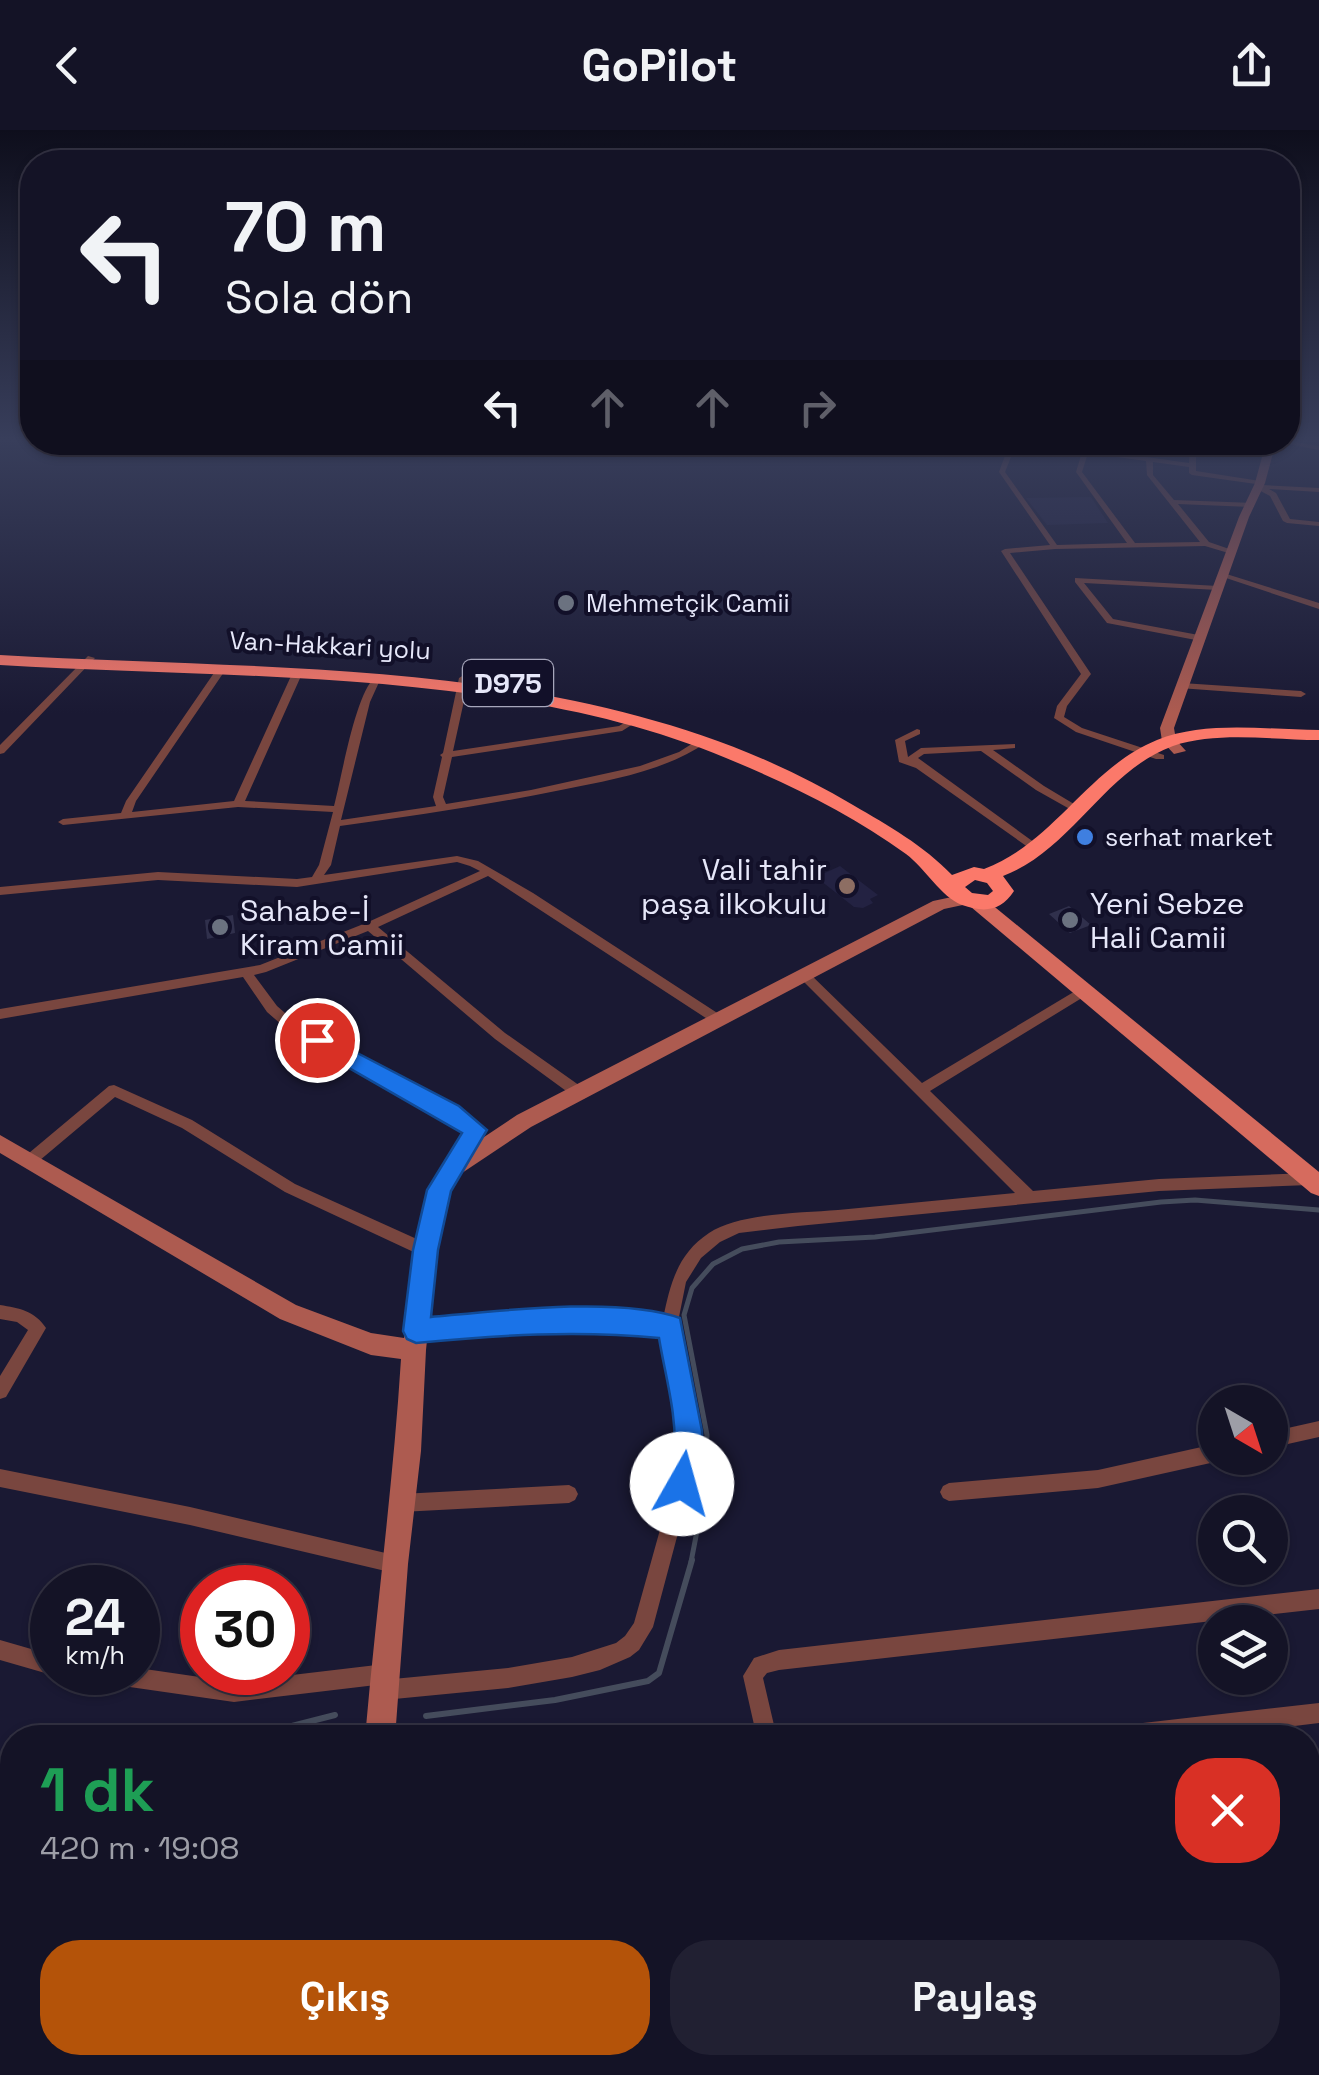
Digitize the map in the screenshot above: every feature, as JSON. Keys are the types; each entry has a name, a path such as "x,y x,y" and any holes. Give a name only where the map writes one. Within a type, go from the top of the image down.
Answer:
{"highway":[{"name":"Van-Hakkari yolu","path":"0,652 88,661 464,682"},
{"name":"D975","path":"0,660 88,661 219,672 464,682 556,696 712,731 835,794 913,849 981,890"},
{"name":"D975","path":"556,696 704,740 835,794"},
{"path":"981,890 1079,810 1164,750 1319,735"},
{"path":"981,890 1164,750 1319,744"}],"main road":[{"path":"981,890 1086,990 1316,1178"},
{"path":"981,890 1316,1178"}],"street":[{"path":"1044,532 1055,547"},
{"path":"1123,532 1131,543"},
{"path":"1196,532 1206,544"},
{"path":"1232,553 1206,544 1131,543 1004,551 1086,674 1062,706 1058,718 1079,730 1164,750 1167,728 1240,532"},
{"path":"1223,574 1319,606"},
{"path":"1201,638 1110,621 1078,580 1102,578 1218,588"},
{"path":"0,751 88,661"},
{"path":"126,816 131,802 219,672"},
{"path":"238,804 296,676"},
{"path":"316,878 325,866 365,702 374,680"},
{"path":"443,809 438,797 464,682"},
{"path":"1182,686 1301,694"},
{"path":"446,755 622,728 636,718"},
{"path":"917,732 900,740 900,752 904,760 919,765"},
{"path":"334,824 443,809 642,768 680,757 704,740"},
{"path":"1011,746 921,751 912,758 1036,848"},
{"path":"982,747 1079,810"},
{"path":"63,822 238,804 338,809"},
{"path":"0,891 158,876 296,883 457,859 474,862 720,1021"},
{"path":"0,1014 246,972 370,926 488,872"},
{"path":"456,1167 524,1121 578,1092 938,906 981,890"},
{"path":"370,926 500,1036 578,1092"},
{"path":"246,972 282,1020 450,1112 475,1130 439,1190 426,1250 381,1725"},
{"path":"804,975 1030,1198"},
{"path":"921,1090 1086,990"},
{"path":"28,1162 114,1090 186,1124 290,1188 426,1250"},
{"path":"2,1147 288,1312 371,1344 525,1320 604,1320 670,1327"},
{"path":"160,1681 234,1692 384,1682 585,1666 627,1648 643,1626 689,1458 670,1327 679,1280 696,1253 714,1236 737,1227 1159,1185 1316,1178"},
{"path":"0,1312 20,1315 38,1328 0,1391"},
{"path":"1288,1436 1319,1429"},
{"path":"949,1492 1098,1479 1198,1457"},
{"path":"0,1478 190,1516 394,1564"},
{"path":"402,1503 570,1494"},
{"path":"765,1725 752,1676 761,1665 779,1660 1319,1598"},
{"path":"0,1650 30,1659"},
{"path":"1213,1725 1319,1713"}],"shaded area":[{"name":"Vali tahir paşa ilkokulu","path":"840,866 878,895 870,899 873,903 854,907 816,877"}],"building":[{"name":"Yeni Sebze Hali Camii","path":"1069,906 1091,925 1070,933 1049,914"},
{"name":"Sahabe-İ Kiram Camii","path":"233,915 235,933 207,939 205,920"}],"waterway":[{"path":"691,1562 704,1495 707,1435 684,1315 692,1288 713,1264 742,1249 779,1242 875,1237 1161,1202 1195,1200 1319,1210"},
{"path":"426,1716 555,1700 648,1681 659,1673 692,1560"},
{"path":"296,1725 335,1715"}],"place":[{"name":"Mehmetçik Camii","path":"566,603"},
{"name":"serhat market","path":"1085,837"},
{"name":"Vali tahir paşa ilkokulu","path":"847,886"},
{"name":"Yeni Sebze Hali Camii","path":"1070,920"},
{"name":"Sahabe-İ Kiram Camii","path":"220,927"}],"route":[{"path":"317,1040 450,1112 475,1130 439,1190 426,1250 416,1331 525,1320 604,1320 670,1327 688,1431 689,1458 682,1484"}]}
